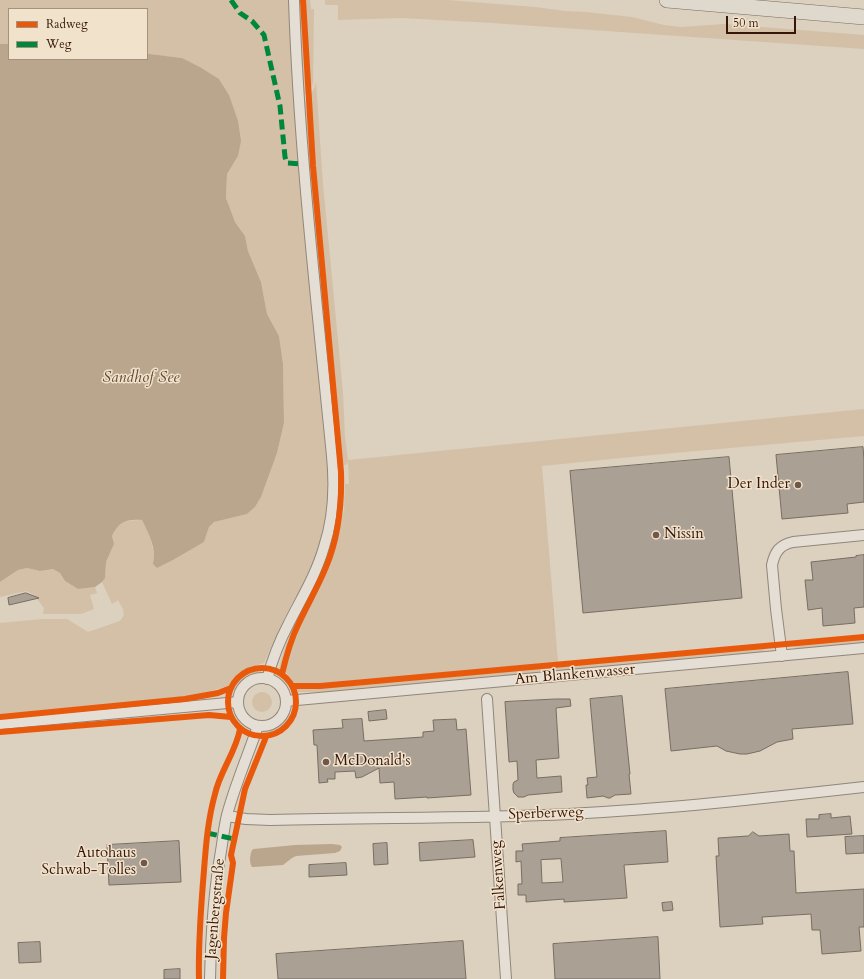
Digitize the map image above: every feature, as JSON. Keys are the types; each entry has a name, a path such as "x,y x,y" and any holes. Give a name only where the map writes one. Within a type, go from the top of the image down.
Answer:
{"highway":[{"path":"667,0 864,17"}],"street":[{"path":"267,679 282,637 310,582 322,554 329,532 332,514 334,474 302,150 298,99 294,0"},
{"path":"782,656 772,565 776,553 785,544 793,542 864,535"},
{"name":"Am Blankenwasser","path":"286,701 864,648"},
{"path":"259,679 267,679 274,682 280,687 286,701 285,708 278,720 265,726 258,726 250,723 244,718 240,712 238,702 242,690 246,685 259,679"},
{"name":"Falkenweg","path":"487,699 506,979"},
{"path":"0,724 238,702"},
{"name":"Jagenbergstraße","path":"210,979 213,909 227,816 258,726"},
{"name":"Sperberweg","path":"227,816 259,820 583,813 688,806 864,787"}],"shaded area":[{"path":"0,0 289,0 299,159 327,450 328,507 322,535 314,559 264,663 245,669 235,677 228,686 187,697 0,714 0,623 42,619 67,619 88,632 120,621 124,615 123,609 118,600 112,604 102,582 105,578 106,562 114,544 112,536 115,529 123,521 142,520 150,536 157,568 204,542 209,527 214,522 247,514 255,507 261,497 277,453 284,423 283,364 279,336 267,314 261,282 248,251 245,236 235,222 226,198 227,174 238,156 229,95 219,79 182,58 148,54 148,8 8,8 8,44 0,44"},
{"path":"299,0 302,0 302,34 306,94 303,95 300,35"},
{"path":"304,0 310,0 311,9 314,9 313,83 310,91"},
{"path":"325,0 448,0 632,17 664,25 681,27 724,24 864,35 864,49 402,18 338,20 338,5 325,5"},
{"path":"316,82 323,184 348,460 864,409 864,436 542,466 558,662 322,683 294,683 285,671 302,620 329,566 338,539 344,510 345,484 349,484 348,461 347,464 342,466 319,207 310,96"},
{"path":"303,101 306,101 311,170 338,451 336,451"},
{"path":"340,480 341,489 337,523 332,545 325,566 289,640 282,667 279,670 287,642 318,577 331,544 335,524 338,483"},
{"path":"27,568 40,571 54,569 60,573 65,581 78,589 95,587 97,593 90,595 94,609 81,614 43,614 44,608 34,595 26,591 0,597 0,582 18,570"},
{"path":"864,639 864,643 808,648 798,648 792,646"},
{"path":"767,648 761,652 754,653 381,688 324,692 298,692 297,689 339,687"},
{"path":"259,669 258,672 247,678 233,691 232,689 237,682 251,672"},
{"path":"262,692 269,695 272,702 269,709 262,712 255,709 252,702 255,695"},
{"path":"293,713 288,721 282,726 266,736 265,735 280,725"}],"water":[{"name":"Sandhof See","path":"0,44 8,44 8,60 148,60 148,54 182,58 219,79 229,95 238,121 241,141 238,156 227,174 226,198 235,222 245,236 248,251 261,282 267,314 279,336 283,364 284,423 277,453 261,497 255,507 247,514 214,522 209,527 204,542 157,568 153,564 154,553 152,542 142,520 132,520 120,524 112,536 114,544 106,562 105,578 95,587 78,589 65,581 60,573 53,569 40,571 27,568 18,570 0,582"},
{"path":"295,845 340,845 342,847 340,851 335,853 296,856 283,865 252,867 250,863 252,850 254,849"}],"building":[{"path":"863,447 864,502 847,504 848,513 782,519 776,455"},
{"name":"Nissin","path":"729,457 742,598 583,613 570,471"},
{"path":"864,555 864,607 854,608 855,623 823,626 822,608 808,610 805,580 813,580 811,562"},
{"path":"26,593 39,598 9,605 8,598"},
{"path":"848,672 853,724 792,729 793,739 777,742 760,751 747,754 726,751 717,746 671,751 665,689"},
{"path":"622,696 631,794 615,795 610,798 603,796 587,798 587,778 597,777 590,699"},
{"path":"570,699 571,706 556,708 559,758 536,760 537,778 561,776 562,792 518,797 513,790 514,782 518,780 517,761 509,762 505,702"},
{"path":"386,710 387,719 369,721 368,712"},
{"path":"362,719 364,741 423,737 423,732 434,731 433,720 456,719 457,730 466,729 471,795 395,799 394,782 380,783 379,768 362,777 356,778 355,771 335,772 335,779 327,779 328,782 319,783 317,745 314,745 313,730 343,728 342,720"},
{"path":"831,814 831,818 850,816 852,834 807,837 806,819 819,819 819,815"},
{"path":"666,831 668,862 624,865 627,898 564,902 564,899 526,902 526,895 518,895 518,884 522,884 521,861 516,862 516,851 523,851 522,844 560,841 560,838","holes":["561,859 563,882 542,883 541,860"]},
{"path":"753,832 759,836 789,834 790,851 794,851 796,893 864,889 864,927 859,927 861,951 822,954 820,930 812,930 811,914 762,917 763,924 720,927 716,856 719,856 718,838 748,836"},
{"path":"864,836 864,853 846,854 845,837"},
{"path":"473,840 475,857 420,861 419,843"},
{"name":"Autohaus Schwab-Tolles","path":"179,841 181,882 109,885 107,845"},
{"path":"387,843 388,864 374,865 373,844"},
{"path":"346,863 347,875 309,877 309,865"},
{"path":"672,902 673,910 663,911 662,903"},
{"path":"658,937 660,979 555,979 553,944"},
{"path":"463,941 466,979 278,979 276,954"},
{"path":"40,942 41,962 19,963 18,943"},
{"path":"180,969 180,979 164,979 164,970"}],"marked path":[{"path":"231,0 240,13 252,21 264,35 280,106 285,157 287,163 303,164"},
{"path":"207,833 234,839"}],"cycle path":[{"path":"282,674 293,637 320,582 334,544 339,520 341,496 341,472 313,166 303,0"},
{"path":"293,686 320,686 864,637"},
{"path":"255,668 269,668 281,673 291,683 296,695 296,702 296,709 291,721 281,731 269,736 255,736 243,731 233,721 228,709 228,695 233,683 243,673 255,668"},
{"path":"0,717 185,699 218,693 231,688"},
{"path":"0,732 209,715 231,717"},
{"path":"199,979 201,911 209,822 217,786 235,746 240,729"},
{"path":"223,979 226,913 233,863 231,855 245,789 266,737"}],"place":[{"name":"Der Inder","path":"798,485"},
{"name":"Nissin","path":"656,535"},
{"name":"McDonald's","path":"326,762"},
{"name":"Autohaus Schwab-Tolles","path":"144,863"}]}
